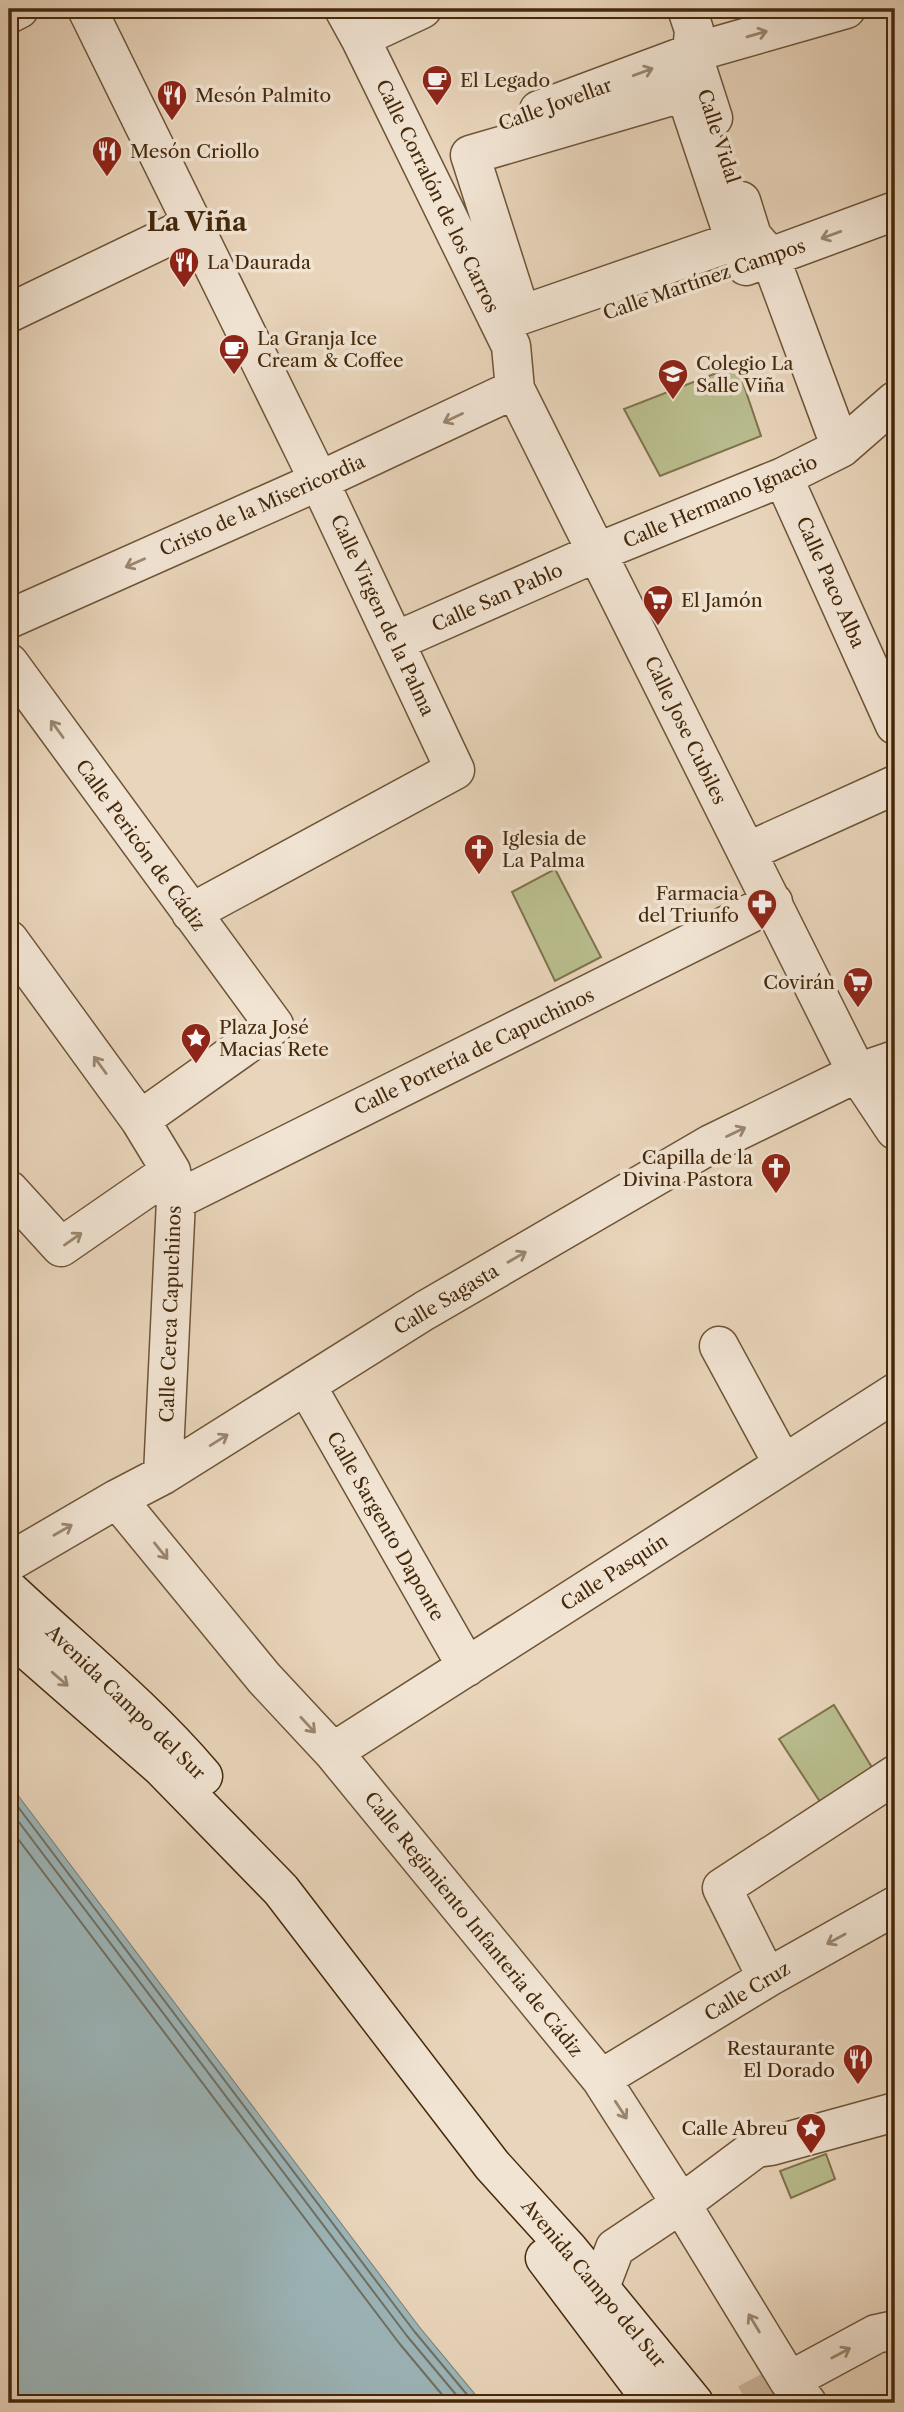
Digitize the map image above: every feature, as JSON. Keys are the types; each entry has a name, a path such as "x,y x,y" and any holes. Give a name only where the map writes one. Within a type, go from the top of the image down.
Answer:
{"street":[{"path":"9,14 19,9"},
{"name":"Calle Virgen de la Palma","path":"86,9 319,481 455,770 191,913"},
{"path":"352,23 422,9"},
{"name":"Calle Vidal","path":"687,9 694,30 692,54 752,236 770,257 841,448"},
{"name":"Calle Jovellar","path":"418,155 692,54 846,9"},
{"name":"Calle Corralón de los Carros","path":"352,23 511,346 515,389"},
{"path":"685,92 735,241 521,315 470,155 685,92"},
{"name":"Calle Martínez Campos","path":"511,346 895,211"},
{"path":"9,313 194,224"},
{"name":"Cristo de la Misericordia","path":"9,619 319,481 515,389"},
{"name":"Calle Jose Cubiles","path":"515,389 857,1073 895,1130"},
{"name":"Calle Hermano Ignacio","path":"598,552 783,478 841,448 895,401"},
{"name":"Calle Paco Alba","path":"783,478 895,725"},
{"name":"Calle San Pablo","path":"396,641 598,552"},
{"name":"Calle Pericón de Cádiz","path":"9,663 274,1025 140,1120"},
{"path":"747,852 895,785"},
{"name":"Calle Portería de Capuchinos","path":"9,1190 61,1247 173,1186 773,902"},
{"path":"9,940 140,1120 173,1186"},
{"name":"Calle Sagasta","path":"9,1562 163,1475 424,1311 711,1144 857,1073 895,1060"},
{"name":"Calle Cerca Capuchinos","path":"163,1475 173,1186"},
{"path":"719,1346 783,1464"},
{"name":"Calle Sargento Daponte","path":"306,1385 467,1667"},
{"name":"Calle Pasquín","path":"333,1752 895,1393"},
{"name":"Calle Regimiento Infanteria de Cádiz","path":"117,1499 264,1678 333,1752 601,2078 798,2392"},
{"name":"Avenida Campo del Sur","path":"9,1590 178,1747 258,1845 281,1890"},
{"name":"Avenida Campo del Sur","path":"9,1634 161,1767 281,1890 492,2165 569,2250 694,2403"},
{"path":"767,1978 722,1888 895,1774"},
{"name":"Calle Cruz","path":"601,2078 767,1978 895,1906"},
{"path":"569,2250 615,2248 681,2204 756,2147 771,2146 895,2112"},
{"name":"Avenida Campo del Sur","path":"492,2165 549,2265 654,2403"},
{"path":"615,2248 600,2287 601,2333 638,2361 670,2403"},
{"path":"798,2392 876,2334 895,2330"}],"green space":[{"path":"737,365 761,436 660,476 624,409"},
{"path":"555,869 601,957 555,981 512,892"},
{"path":"834,1705 879,1779 826,1811 779,1739"},
{"path":"826,2154 835,2179 791,2198 780,2171"}],"water":[{"path":"9,1786 420,2327 483,2403 9,2403"}],"pier":[{"path":"9,1783 15,1786 422,2325 487,2403 483,2403 420,2327"}],"tunnel":[{"path":"747,2403 789,2381"}],"place":[{"name":"El Legado","path":"437,107"},
{"name":"Mesón Palmito","path":"172,122"},
{"name":"Mesón Criollo","path":"107,178"},
{"name":"La Daurada","path":"184,289"},
{"name":"La Granja Ice Cream & Coffee","path":"234,376"},
{"name":"Colegio La Salle Viña","path":"673,401"},
{"name":"El Jamón","path":"658,627"},
{"name":"Iglesia de La Palma","path":"479,876"},
{"name":"Farmacia del Triunfo","path":"762,931"},
{"name":"Covirán","path":"858,1009"},
{"name":"Plaza José Macias Rete","path":"196,1065"},
{"name":"Capilla de la Divina Pastora","path":"776,1195"},
{"name":"Restaurante El Dorado","path":"858,2086"},
{"name":"Calle Abreu","path":"811,2155"}],"district":[{"name":"La Viña","path":"197,222"}]}
